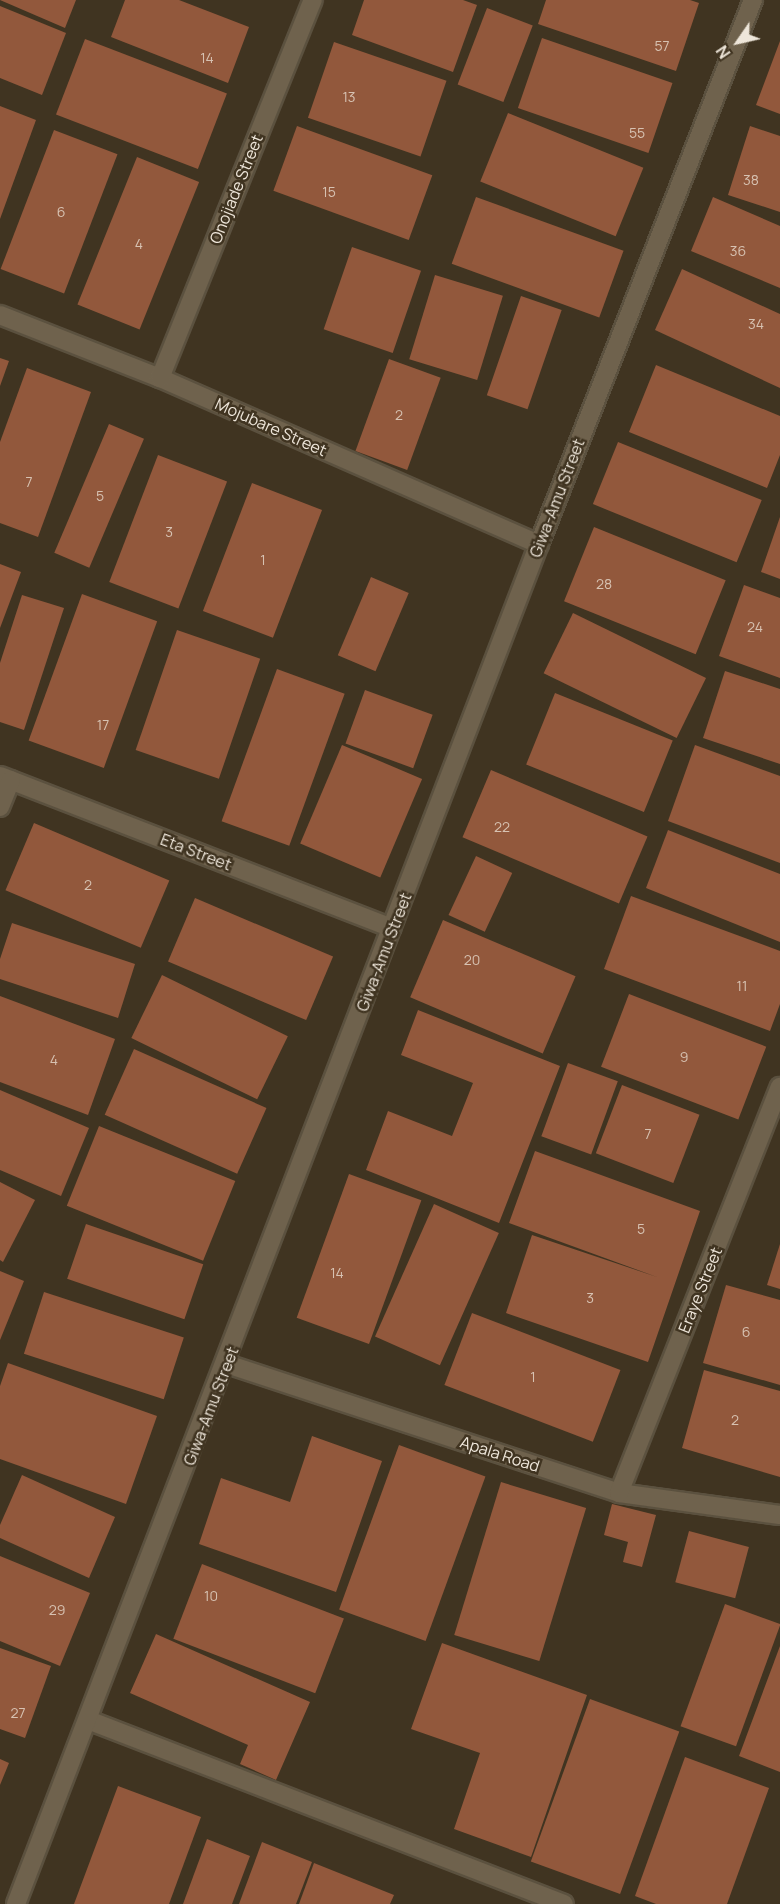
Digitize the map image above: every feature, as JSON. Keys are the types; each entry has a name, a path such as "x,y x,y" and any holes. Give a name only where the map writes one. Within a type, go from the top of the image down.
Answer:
{"street":[{"name":"Onojiade Street","path":"160,378 313,0"},
{"name":"Giwa-Amu Street","path":"16,1904 227,1364 539,544 753,0"},
{"name":"Mojubare Street","path":"0,315 160,378 539,544"},
{"name":"Eta Street","path":"5,778 392,928"},
{"path":"0,807 5,778"},
{"name":"Eraye Street","path":"619,1493 780,1087"},
{"name":"Apala Road","path":"227,1364 619,1493 780,1515"},
{"path":"88,1720 564,1904"}],"building":[{"path":"0,0 76,0 65,28"},
{"path":"125,0 179,0 249,27 228,83 111,37"},
{"path":"364,0 463,0 477,5 453,72 352,35"},
{"path":"546,0 690,0 699,3 676,71 538,24"},
{"path":"0,6 66,33 42,95 0,78"},
{"path":"487,8 533,26 503,102 458,85"},
{"path":"542,38 672,83 648,153 518,108"},
{"path":"85,39 227,93 198,169 56,115"},
{"path":"780,41 780,114 756,105"},
{"path":"334,42 447,81 420,156 308,118"},
{"path":"0,106 36,120 0,219"},
{"path":"508,113 643,168 616,236 480,182"},
{"path":"297,126 432,175 409,240 273,191"},
{"path":"750,126 780,136 780,212 728,195"},
{"path":"54,130 117,154 64,293 1,269"},
{"path":"137,157 199,182 140,330 77,304"},
{"path":"476,197 624,251 599,317 452,264"},
{"path":"713,197 780,226 780,288 691,251"},
{"path":"352,247 421,271 393,353 324,329"},
{"path":"682,269 780,314 780,388 655,330"},
{"path":"435,275 503,296 477,380 409,359"},
{"path":"521,296 562,310 527,409 487,395"},
{"path":"0,358 9,361 0,386"},
{"path":"389,359 441,378 407,470 355,451"},
{"path":"656,365 780,416 780,455 767,488 629,432"},
{"path":"27,368 91,392 38,537 0,523 0,442"},
{"path":"109,424 144,439 89,568 54,553"},
{"path":"618,442 762,500 737,562 593,504"},
{"path":"158,455 227,482 178,608 109,582"},
{"path":"252,483 322,510 273,638 203,611"},
{"path":"780,517 780,579 761,572"},
{"path":"594,527 726,580 696,654 564,601"},
{"path":"0,564 21,572 0,628"},
{"path":"371,577 409,593 376,671 338,655"},
{"path":"744,585 780,598 780,678 719,656"},
{"path":"82,594 157,621 104,768 29,741"},
{"path":"22,595 64,608 24,730 0,722 0,663"},
{"path":"573,613 706,678 677,738 544,673"},
{"path":"177,630 260,659 219,779 136,750"},
{"path":"277,669 345,694 289,846 222,821"},
{"path":"725,671 780,689 780,764 703,738"},
{"path":"365,690 433,715 413,768 346,744"},
{"path":"555,693 673,741 644,812 526,764"},
{"path":"342,745 422,779 380,877 300,843"},
{"path":"695,745 780,776 780,863 668,821"},
{"path":"491,770 647,836 619,904 462,837"},
{"path":"34,823 169,880 141,948 5,890"},
{"path":"668,830 780,874 780,942 646,888"},
{"path":"476,856 512,873 485,932 449,915"},
{"path":"631,896 780,951 780,1004 770,1031 604,969"},
{"path":"195,898 333,957 306,1020 168,962"},
{"path":"443,920 576,976 543,1054 410,997"},
{"path":"12,923 135,964 118,1018 0,979 0,959"},
{"path":"162,975 288,1036 257,1099 131,1038"},
{"path":"629,994 766,1047 738,1119 601,1067"},
{"path":"0,996 115,1039 88,1115 0,1082"},
{"path":"418,1010 560,1066 499,1223 366,1170 388,1111 452,1136 473,1083 401,1055"},
{"path":"134,1049 266,1108 237,1174 105,1115"},
{"path":"568,1063 618,1081 591,1154 541,1136"},
{"path":"622,1085 699,1115 673,1183 596,1153"},
{"path":"0,1090 89,1128 61,1196 0,1170"},
{"path":"99,1126 235,1181 203,1261 67,1206"},
{"path":"535,1151 700,1211 648,1362 506,1313 532,1235 657,1277 509,1223"},
{"path":"349,1174 421,1200 369,1344 297,1318"},
{"path":"0,1182 35,1200 3,1262 0,1260"},
{"path":"434,1204 499,1233 440,1365 375,1336"},
{"path":"86,1224 203,1264 184,1319 67,1279"},
{"path":"780,1244 780,1289 767,1285"},
{"path":"0,1271 24,1281 0,1340"},
{"path":"726,1285 780,1300 780,1385 703,1363"},
{"path":"44,1292 184,1337 164,1399 24,1354"},
{"path":"472,1313 620,1370 593,1442 444,1385"},
{"path":"8,1363 157,1416 126,1504 0,1459 0,1386"},
{"path":"704,1370 780,1391 780,1477 682,1448"},
{"path":"312,1436 382,1461 336,1592 199,1544 221,1478 290,1502"},
{"path":"399,1445 485,1476 426,1641 339,1609"},
{"path":"22,1475 115,1517 89,1578 0,1538 0,1525"},
{"path":"501,1482 586,1508 539,1661 454,1635"},
{"path":"612,1504 656,1515 642,1567 623,1562 628,1542 604,1535"},
{"path":"689,1531 749,1547 735,1598 675,1582"},
{"path":"0,1556 90,1593 60,1666 0,1641"},
{"path":"202,1564 344,1618 315,1693 173,1639"},
{"path":"725,1604 780,1624 736,1746 681,1726"},
{"path":"156,1634 310,1702 276,1780 240,1764 248,1745 130,1693"},
{"path":"442,1643 587,1695 531,1857 454,1829 480,1753 411,1729"},
{"path":"780,1646 780,1772 739,1756"},
{"path":"0,1648 51,1666 25,1738 0,1729"},
{"path":"590,1699 679,1731 620,1894 531,1862"},
{"path":"685,1757 769,1788 727,1904 656,1904 635,1896"},
{"path":"0,1759 9,1763 0,1785"},
{"path":"118,1786 201,1817 169,1904 74,1904"},
{"path":"207,1839 250,1856 232,1904 183,1904"},
{"path":"262,1842 312,1862 296,1904 239,1904"},
{"path":"314,1863 394,1895 390,1904 299,1904"}]}
